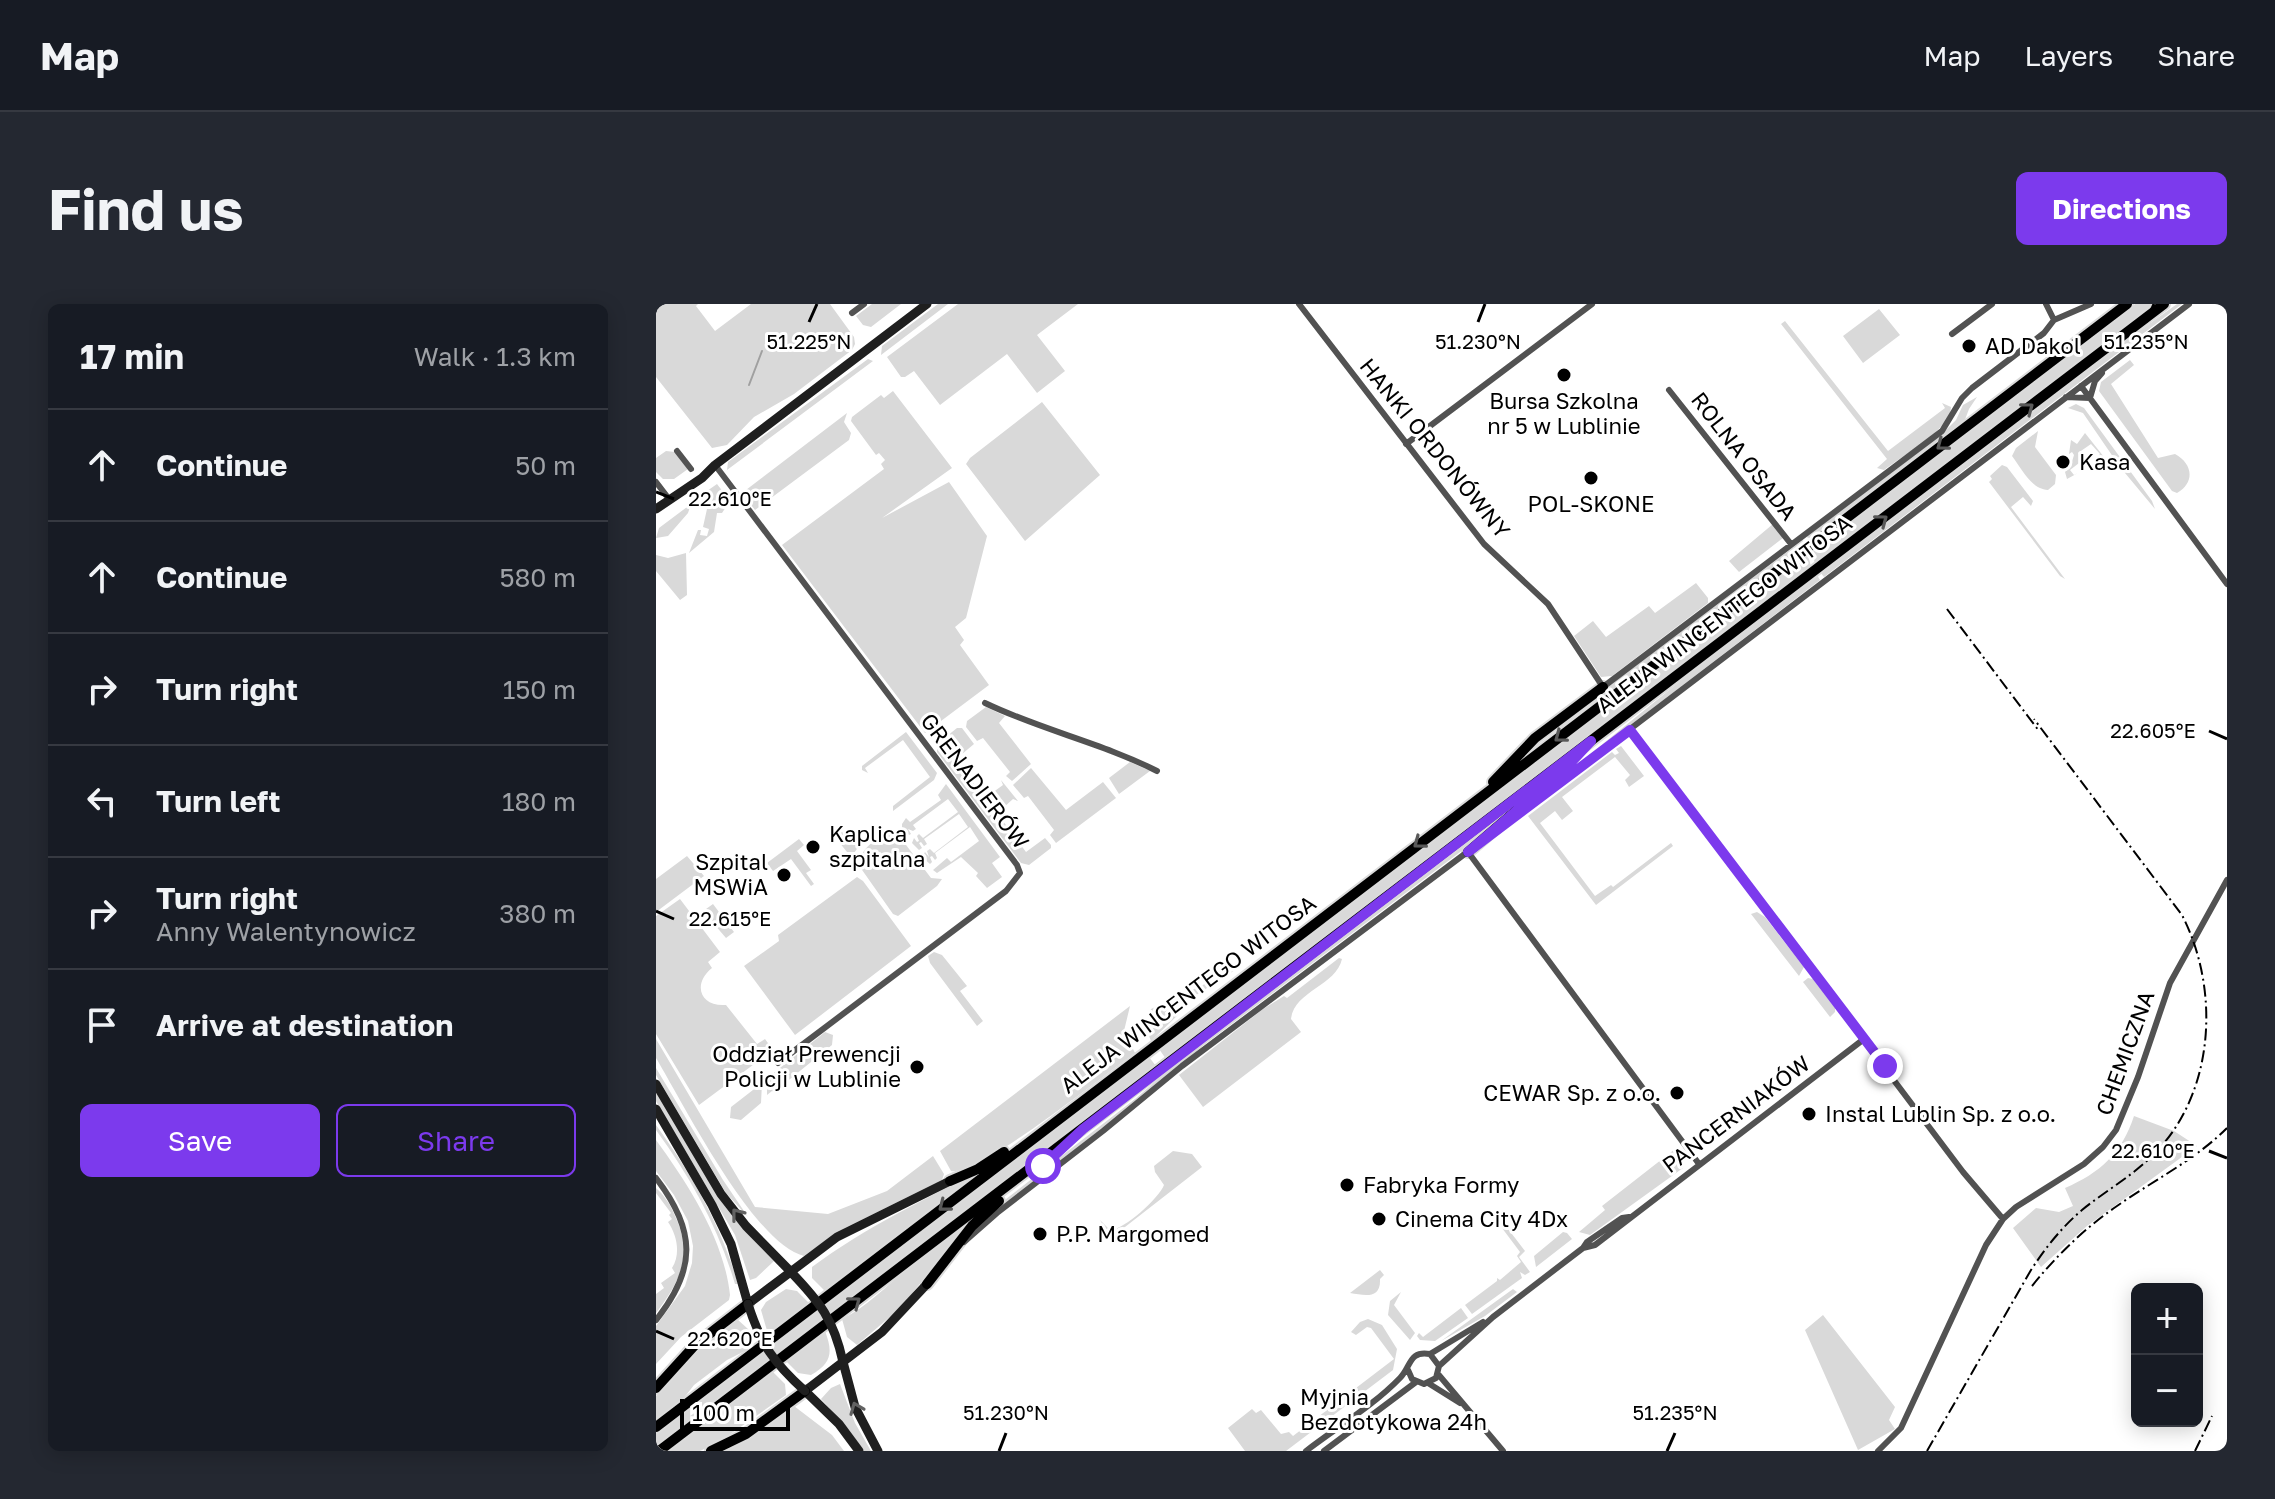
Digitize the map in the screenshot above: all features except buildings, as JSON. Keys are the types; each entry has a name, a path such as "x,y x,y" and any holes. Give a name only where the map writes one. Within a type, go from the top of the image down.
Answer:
{"main road":[{"name":"ALEJA WINCENTEGO WITOSA","path":"656,1427 2127,304"},
{"name":"ALEJA WINCENTEGO WITOSA","path":"659,1451 1151,1076 1179,1061 1591,741 2164,304"},
{"path":"1478,799 1529,743 1603,687"},
{"path":"1468,852 1564,770 1591,741"},
{"path":"1303,923 1361,888"},
{"path":"950,1181 985,1165 1072,1108"},
{"path":"927,1284 983,1214 1083,1129"},
{"path":"656,1388 687,1353 748,1304"},
{"path":"711,1451 746,1434 805,1391"}],"street":[{"path":"852,313 864,304"},
{"path":"669,499 684,492 927,304"},
{"name":"HANKI ORDONÓWNY","path":"1299,304 1484,544 1548,604 1603,687"},
{"path":"1406,444 1592,304"},
{"path":"1952,334 1992,304"},
{"path":"2046,304 2054,320"},
{"name":"ALEJA WINCENTEGO WITOSA","path":"1603,687 1942,431 1968,392 2048,329 2054,320 2091,304"},
{"name":"ALEJA WINCENTEGO WITOSA","path":"805,1391 894,1321 964,1243 997,1213 1159,1086 1179,1061 1468,852 2189,304"},
{"path":"2090,398 2095,381 2106,367"},
{"path":"2081,386 2227,584"},
{"name":"ROLNA OSADA","path":"1669,390 1791,544"},
{"path":"2066,397 2090,398"},
{"path":"678,452 691,469"},
{"path":"656,509 704,469 715,465"},
{"name":"GRENADIERÓW","path":"715,465 1020,873 1006,891 778,1063"},
{"path":"658,485 678,489"},
{"path":"658,485 669,499"},
{"path":"985,703 1157,771"},
{"path":"1630,730 1963,1172 2003,1219"},
{"path":"1468,852 1699,1164"},
{"name":"CHEMICZNA","path":"1878,1451 1901,1428 1986,1245 2003,1219 2028,1198 2094,1156 2116,1130 2170,983 2227,880"},
{"name":"PANCERNIAKÓW","path":"1438,1370 1493,1317 1583,1248 1595,1245 1864,1039"},
{"path":"656,1084 721,1194 746,1226 826,1312 836,1335 855,1407 878,1451"},
{"path":"656,1109 731,1244 748,1304 766,1349 780,1368 839,1424 859,1451"},
{"path":"656,1178 676,1208 688,1249 683,1278 656,1320"},
{"path":"748,1304 848,1231 950,1181"},
{"name":"PANCERNIAKÓW","path":"1430,1354 1493,1317"},
{"path":"1306,1451 1387,1389 1408,1370 1414,1356 1422,1353 1430,1354 1438,1370 1503,1451"},
{"path":"1408,1370 1416,1382"},
{"path":"1428,1383 1438,1370"},
{"path":"1324,1451 1416,1382 1428,1383 1470,1410"}],"shaded area":[{"path":"656,304 698,304 696,306 715,331 751,304 830,304 854,337 855,344 852,350 794,394 754,417 727,445 712,448 656,377"},
{"path":"872,304 901,304 871,327 863,325 856,316"},
{"path":"938,304 948,304 881,355 882,346"},
{"path":"958,304 1078,304 1037,335 1065,371 1037,393 1007,354 940,405 914,371 901,377 887,357"},
{"path":"2135,304 2155,304 1815,564 1812,551"},
{"path":"2177,304 2182,304 1824,577 1820,572 2117,347"},
{"path":"1879,309 1900,335 1863,363 1843,336"},
{"path":"1785,321 1888,451 1945,408 1942,403 1951,407 1949,415 1935,433 1913,450 1884,470 1877,468 1887,459 1781,324"},
{"path":"868,359 873,361 727,470 728,462"},
{"path":"2130,360 2134,365 2111,384 2158,458 2175,454 2185,462 2189,478 2177,493 2172,491 2099,391 2101,382"},
{"path":"893,391 952,468 882,518 949,482 987,536 966,618 955,627 964,640 960,645 989,685 925,733 782,545 884,469 881,464 885,460 879,453 876,455 851,421 881,395 884,398"},
{"path":"1977,397 1963,425 1809,541 1807,536 1942,434 1956,420 1963,405"},
{"path":"1042,402 1100,475 1025,541 966,464"},
{"path":"2076,404 2084,408 2155,509 2120,467 2083,413 2068,408"},
{"path":"847,413 844,422 851,433 849,440 755,510 742,493"},
{"path":"2038,431 2035,447 2056,475 2055,484 2048,490 2032,482 2012,456 2016,448"},
{"path":"2085,433 2104,457 2096,459 2100,454 2091,444 2078,453 2083,460 2070,470 2074,475 2078,473 2067,479 2065,472 2074,455 2072,452 2069,454 2071,440 2077,444"},
{"path":"666,451 675,452 688,469 674,479 663,479 656,472 656,458"},
{"path":"2002,465 2007,467 2033,501 2031,506 2023,497 2011,507 2065,579 1989,482 1992,479 1990,476"},
{"path":"717,484 730,501 722,513 717,513 714,532 689,553 698,530 701,530 700,535 707,536 709,529 703,527 707,509 722,498 717,496 717,500 704,506 707,491"},
{"path":"691,504 688,513 668,536 656,538 659,528"},
{"path":"1773,524 1783,538 1739,572 1729,561"},
{"path":"1803,540 1804,545 1622,684 1538,742 1537,740"},
{"path":"686,553 687,595 680,600 656,571 656,555 668,558"},
{"path":"1808,554 1811,567 1166,1059 1159,1049"},
{"path":"1817,575 1820,580 1551,786 1716,652"},
{"path":"1696,583 1708,598 1708,603 1612,676 1601,677 1574,636 1593,621 1606,637 1649,606 1655,613"},
{"path":"986,707 1005,716 999,723 1031,764 1012,781 1006,776 1010,772 983,738 977,741 966,727 967,721"},
{"path":"957,728 962,728 974,744 955,760 982,794 988,789 992,793 1003,785 1001,780 1018,801 1013,799 1003,808 1006,812 1000,817 1026,852 1045,838 1051,845 1029,865 1021,863 937,752 937,744"},
{"path":"906,732 937,773 934,780 893,811 893,806 930,777 903,740 865,768 868,773 862,770 862,766"},
{"path":"1621,746 1644,776 1629,787 1625,780 1630,775 1615,757 1562,797 1573,811 1562,820 1555,811 1540,823 1595,896 1611,885 1613,887 1671,843 1673,846 1596,905 1528,816 1612,752 1615,755 1619,753 1616,749"},
{"path":"1130,762 1150,771 1119,794 1109,778"},
{"path":"1031,768 1066,810 1103,782 1116,798 1056,843 1050,835 1054,830 1028,796 1024,798 1013,785"},
{"path":"1546,781 1496,825 1204,1045 1135,1103 981,1222 1201,1042"},
{"path":"946,784 1000,857 992,863 1002,877 987,888 976,876 978,873 961,857 937,873 933,870 947,858 951,862 979,841 970,827 935,853 935,860 930,857 930,864 922,857 925,852 929,857 927,851 930,849 934,853 968,827 959,814 924,839 927,844 919,843 922,848 919,850 912,843 914,838 919,841 919,834 923,838 958,812 948,799 913,825 916,829 908,829 911,834 902,829 906,818 910,822 941,800 938,795"},
{"path":"838,826 845,836 854,830 862,842 854,853 847,852 831,832"},
{"path":"888,831 897,833 931,878 942,879 898,916 893,914 860,867 865,850"},
{"path":"799,839 804,845 797,851 811,870 806,873 814,884 811,886 791,859 773,871 767,863"},
{"path":"687,856 704,876 656,912 656,879"},
{"path":"857,877 911,946 795,1035 744,966 779,941 778,935"},
{"path":"680,899 720,952 708,962 712,968 701,987 705,998 717,1005 726,1005 757,1044 765,1039 773,1050 699,1105 656,1034 656,916"},
{"path":"713,904 734,932 726,938 708,917 706,909"},
{"path":"1757,912 1765,917 1804,967 1799,976 1751,914"},
{"path":"934,952 942,955 967,986 960,991 983,1021 977,1026 930,963 928,956"},
{"path":"1339,958 1342,959 1332,976 1294,1009 1291,1019 1301,1032 1203,1107 1179,1075 1263,1009 1284,996 1287,998"},
{"path":"1235,970 1179,1006 1182,1011 1151,1041 1145,1026 1151,1009"},
{"path":"1813,979 1835,1008 1830,1017 1803,982"},
{"path":"1130,1006 1124,1031 1135,1053 988,1158 951,1171 940,1151"},
{"path":"825,1032 833,1035 832,1045 767,1095 770,1076"},
{"path":"656,1039 755,1207 828,1214 887,1191 933,1156 944,1174 942,1180 845,1228 804,1256 784,1246 742,1200 656,1058"},
{"path":"1149,1057 1156,1066 656,1447 656,1432"},
{"path":"656,1068 748,1217 726,1193 656,1075"},
{"path":"762,1083 761,1103 741,1120 730,1118 731,1107"},
{"path":"656,1091 714,1189 774,1261 756,1278 750,1280 735,1235 656,1101"},
{"path":"2134,1116 2174,1131 2197,1146 2087,1226 2041,1267 2013,1228 2036,1208 2059,1212 2073,1206 2065,1188 2089,1176 2108,1160 2123,1141"},
{"path":"656,1125 704,1201 723,1241 738,1284 735,1284 702,1204 656,1130"},
{"path":"656,1140 703,1213 720,1253 730,1295 729,1300 681,1337 656,1364 656,1326 685,1286 693,1246 688,1221 656,1171"},
{"path":"1675,1149 1685,1157 1683,1168 1590,1235 1579,1232 1605,1210 1602,1206"},
{"path":"1173,1151 1192,1154 1202,1167 1116,1234 1108,1233 1100,1220 1110,1230 1116,1229 1155,1198 1164,1185 1154,1166"},
{"path":"984,1169 825,1291 812,1278 812,1267 853,1239"},
{"path":"656,1188 666,1200 680,1228 684,1254 678,1278 656,1313 656,1294 664,1288 661,1283 675,1273 672,1268 677,1251 676,1239 668,1222 672,1219 671,1213 656,1193"},
{"path":"978,1215 898,1310 857,1345 847,1337 842,1319"},
{"path":"1502,1221 1525,1251 1519,1257 1530,1272 1525,1275 1520,1272 1522,1278 1472,1314 1465,1305 1521,1262 1517,1256 1520,1252 1499,1224"},
{"path":"1563,1232 1572,1239 1536,1267 1534,1256"},
{"path":"1380,1270 1384,1275 1375,1293 1350,1293"},
{"path":"786,1289 797,1291 809,1303 768,1334 761,1310 766,1302"},
{"path":"1513,1289 1517,1292 1485,1316 1441,1341"},
{"path":"1401,1292 1394,1305 1415,1333 1410,1340 1388,1315 1390,1301"},
{"path":"1461,1308 1468,1318 1435,1341 1420,1340 1417,1336 1419,1333 1423,1337"},
{"path":"1823,1315 1895,1407 1889,1420 1895,1429 1858,1450 1805,1330"},
{"path":"737,1319 748,1329 755,1346 727,1360 694,1385 680,1403 656,1421 656,1396 683,1363"},
{"path":"1368,1319 1382,1325 1397,1349 1393,1370 1286,1451 1245,1451 1228,1428 1252,1409 1256,1413 1261,1410 1281,1434 1289,1432 1293,1436 1394,1359 1371,1328 1367,1327 1356,1335 1351,1332 1360,1322"},
{"path":"825,1331 830,1351 827,1361 811,1375 798,1373 786,1361"},
{"path":"772,1371 785,1384 786,1395 719,1442 700,1451 668,1451"},
{"path":"840,1384 855,1423 871,1451 864,1451 821,1399 831,1388"},
{"path":"794,1406 832,1435 844,1451 722,1451 751,1437"}],"waterway":[{"path":"749,385 762,351"}],"railway":[{"path":"1947,609 2039,731"},
{"path":"1927,1451 2048,1245 2082,1210 2150,1158 2172,1133 2188,1105 2199,1074 2205,1042 2203,976 2182,915 2034,719"},
{"path":"2032,1286 2061,1253 2094,1223 2188,1160 2227,1128"},
{"path":"2195,1451 2212,1416"}],"place":[{"name":"AD Dakol","path":"1969,346"},
{"name":"Bursa Szkolna nr 5 w Lublinie","path":"1564,375"},
{"name":"Kasa","path":"2063,462"},
{"name":"POL-SKONE","path":"1591,478"},
{"name":"Kaplica szpitalna","path":"813,847"},
{"name":"Szpital MSWiA","path":"784,875"},
{"name":"Oddział Prewencji Policji w Lublinie","path":"917,1067"},
{"name":"CEWAR Sp. z o.o.","path":"1677,1093"},
{"name":"Instal Lublin Sp. z o.o.","path":"1809,1114"},
{"name":"Fabryka Formy","path":"1347,1185"},
{"name":"Cinema City 4Dx","path":"1379,1219"},
{"name":"P.P. Margomed","path":"1040,1234"},
{"name":"Myjnia Bezdotykowa 24h","path":"1284,1410"}],"route":[{"path":"1043,1166 1083,1129 1591,741 1564,770 1468,852 1630,730 1885,1066"}]}
